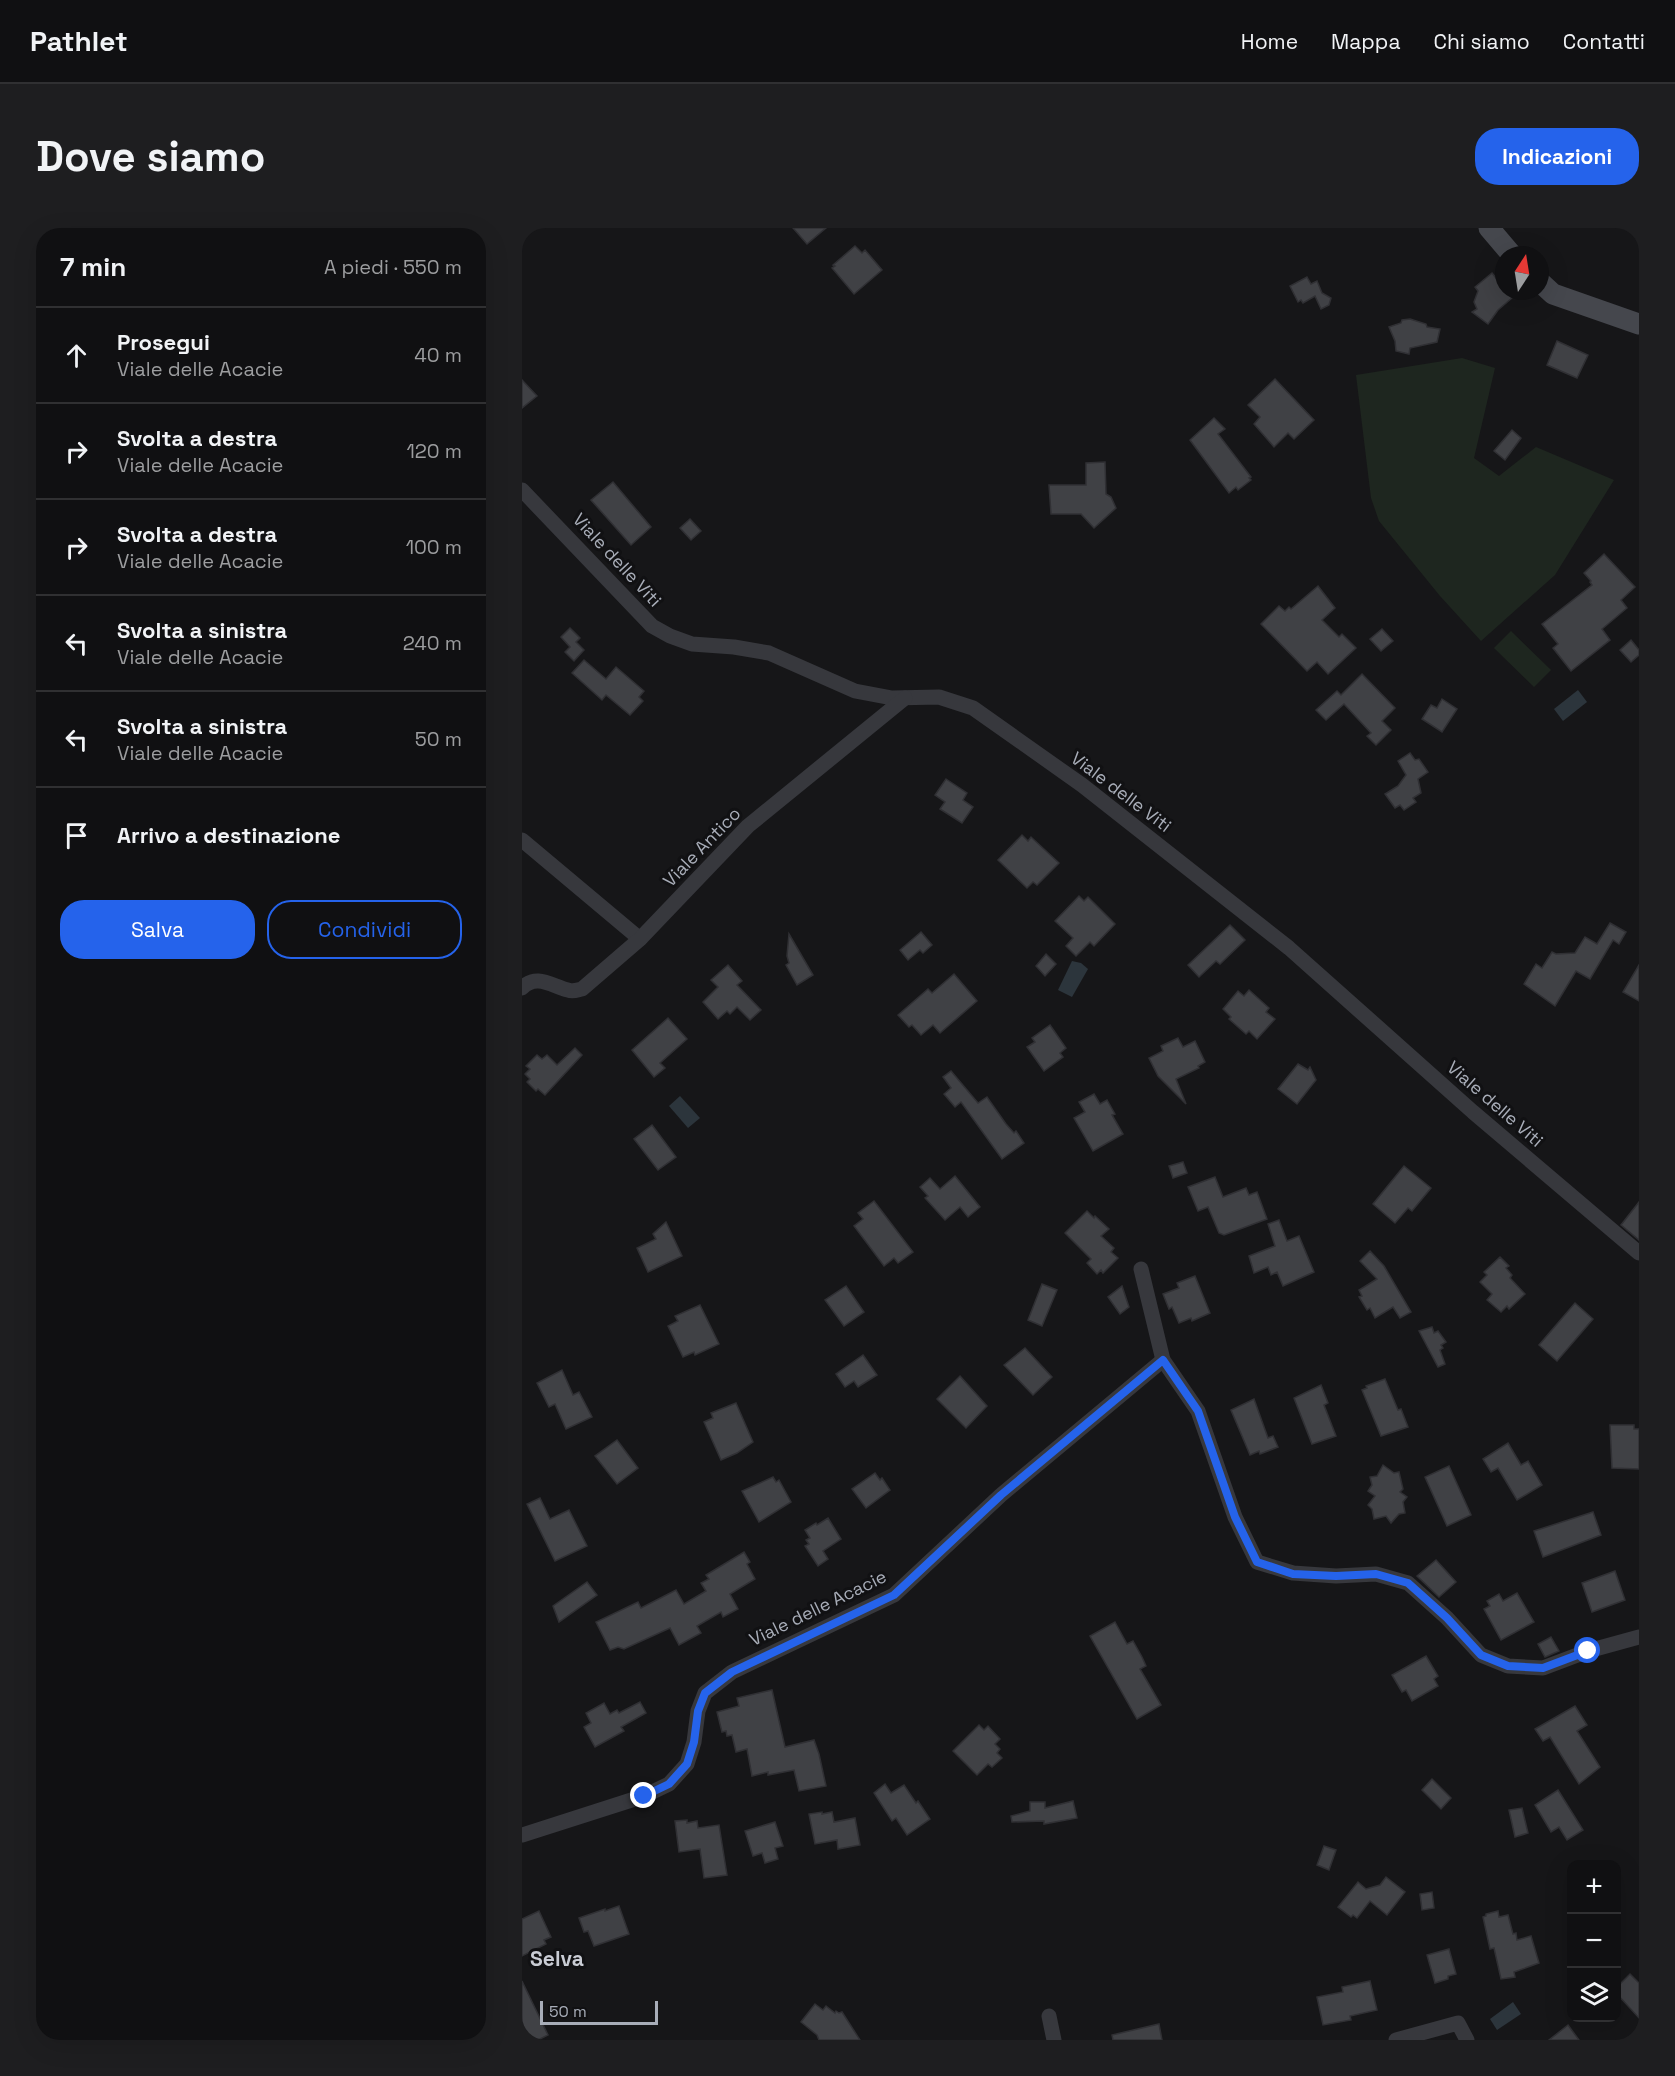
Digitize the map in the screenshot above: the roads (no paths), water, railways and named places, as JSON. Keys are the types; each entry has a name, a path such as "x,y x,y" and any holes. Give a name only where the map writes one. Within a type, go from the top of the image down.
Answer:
{"street":[{"path":"1489,228 1504,246"},
{"path":"1549,291 1639,324"},
{"name":"Viale delle Viti","path":"522,490 652,626 670,636 692,644 734,647 769,653 855,691 892,698 939,698 973,708 1082,785 1289,948 1473,1112 1639,1253"},
{"name":"Viale Antico","path":"522,988 526,984 544,980 570,991 582,989 640,939 748,825 905,698"},
{"path":"522,840 640,939"},
{"path":"1141,1269 1163,1360 1198,1411 1235,1517 1257,1562 1293,1574 1336,1576 1376,1574 1408,1583 1447,1618 1481,1655 1508,1666 1543,1668 1588,1651 1639,1638"},
{"name":"Viale delle Acacie","path":"522,1835 644,1796 669,1784 687,1764 694,1742 698,1711 705,1693 732,1672 894,1595 1001,1495 1163,1360"},
{"path":"1049,2016 1054,2040"},
{"path":"1396,2040 1458,2023 1467,2040"}],"district":[{"name":"Selva","path":"557,1959"}]}
